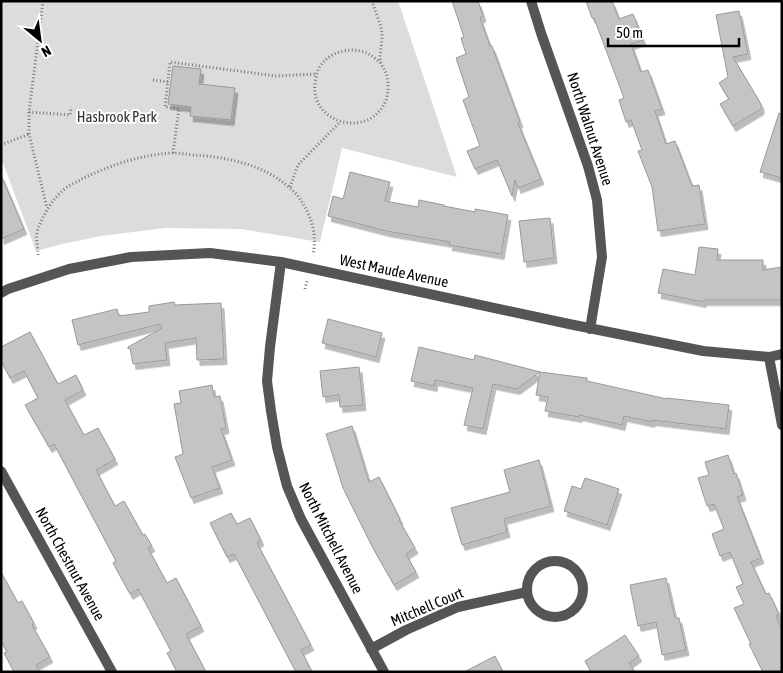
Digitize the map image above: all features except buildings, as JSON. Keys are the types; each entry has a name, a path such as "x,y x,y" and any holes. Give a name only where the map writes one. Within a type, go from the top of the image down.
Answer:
{"street":[{"name":"North Walnut Avenue","path":"532,1 541,33 588,166 597,200 602,257 590,329"},
{"name":"West Maude Avenue","path":"1,293 69,269 130,257 210,253 281,262 590,329 703,351 769,357 782,354"},
{"name":"North Mitchell Avenue","path":"281,262 270,347 268,381 277,447 287,486 301,519 384,672"},
{"path":"769,357 782,425"},
{"name":"North Chestnut Avenue","path":"1,472 112,672"},
{"path":"556,561 570,565 577,572 583,590 581,599 575,608 568,614 558,617 544,615 535,609 527,592 527,583 537,567 546,562 556,561"},
{"name":"Mitchell Court","path":"371,649 406,630 458,607 527,592"}],"path":[{"path":"43,1 28,134 47,208"},
{"path":"372,1 382,33 380,64"},
{"path":"356,50 373,56 380,64 388,79 388,90 386,101 377,113 367,120 354,124 340,122 325,114 318,103 314,91 316,74 320,66 329,57 342,51 356,50"},
{"path":"174,153 178,109 166,107 170,62 276,76 316,74"},
{"path":"153,80 168,82"},
{"path":"30,112 70,115 71,107"},
{"path":"290,187 298,165 340,122"},
{"path":"1,145 28,134"},
{"path":"38,255 37,231 47,208 66,187 116,164 139,158 174,153 234,160 263,170 290,187 302,202 312,222 315,244 310,268"}],"green space":[{"name":"Hasbrook Park","path":"1,1 398,1 457,177 342,148 320,242 241,229 165,228 101,236 36,251 3,163 1,163"}]}
